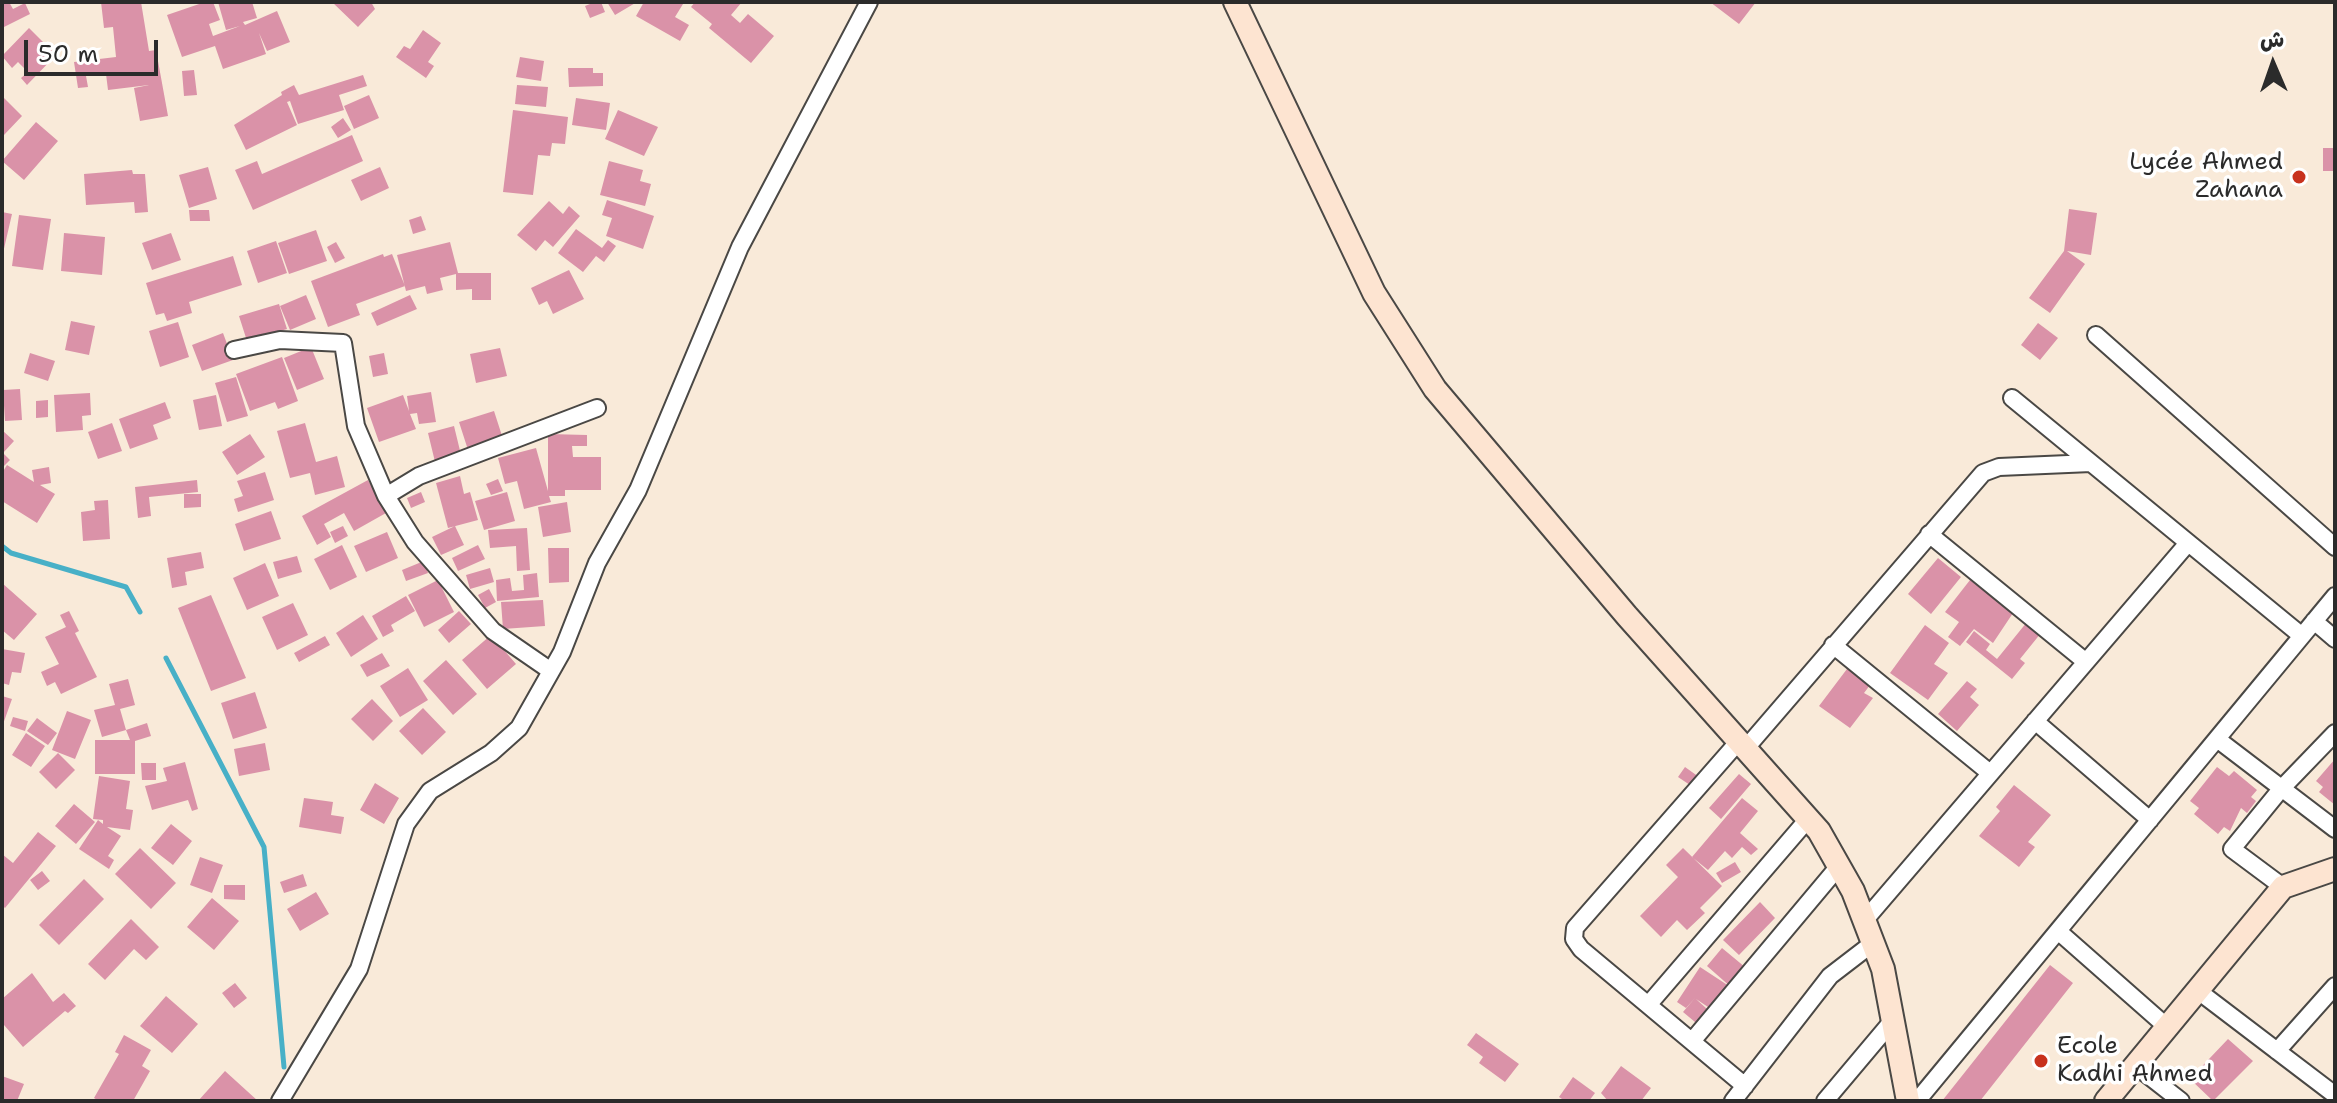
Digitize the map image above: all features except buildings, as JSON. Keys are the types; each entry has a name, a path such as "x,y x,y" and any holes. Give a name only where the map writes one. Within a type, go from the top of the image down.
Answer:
{"main road":[{"path":"1235,2 1374,293 1435,389 1627,616 1808,819 1839,866 1883,969 1908,1101"},
{"path":"2106,1101 2283,887 2335,869"}],"street":[{"path":"280,1101 359,969 406,824 430,791 491,753 519,728 551,671 597,563 638,490 740,247 869,2"},
{"path":"2096,335 2335,547"},
{"path":"234,350 280,340 343,343 356,426 386,496 415,542 493,631 551,671"},
{"path":"2012,398 2302,636"},
{"path":"386,496 419,476 597,408"},
{"path":"1745,1086 1581,949 1574,939 1575,928 1833,645 1983,473 1999,467 2091,463"},
{"path":"1929,534 2086,662"},
{"path":"1864,921 2188,543"},
{"path":"1917,1101 2335,596"},
{"path":"2314,621 2335,639"},
{"path":"1833,645 1990,773"},
{"path":"2035,721 2150,820"},
{"path":"2283,887 2232,849 2281,789 2335,733"},
{"path":"2217,739 2335,829"},
{"path":"1649,1004 1808,819"},
{"path":"1693,1040 1839,866"},
{"path":"2058,931 2167,1027"},
{"path":"1733,1101 1830,976 1873,943"},
{"path":"2277,1051 2335,986"},
{"path":"2197,990 2332,1088"},
{"path":"1825,1101 1894,1019"},
{"path":"2135,1065 2181,1101"}],"waterway":[{"path":"2,546 11,553 126,587 140,612"},
{"path":"166,658 264,847 284,1067"}],"place":[{"name":"Lycée Ahmed Zahana","path":"2299,177"},
{"name":"Ecole Kadhi Ahmed","path":"2041,1061"}]}
